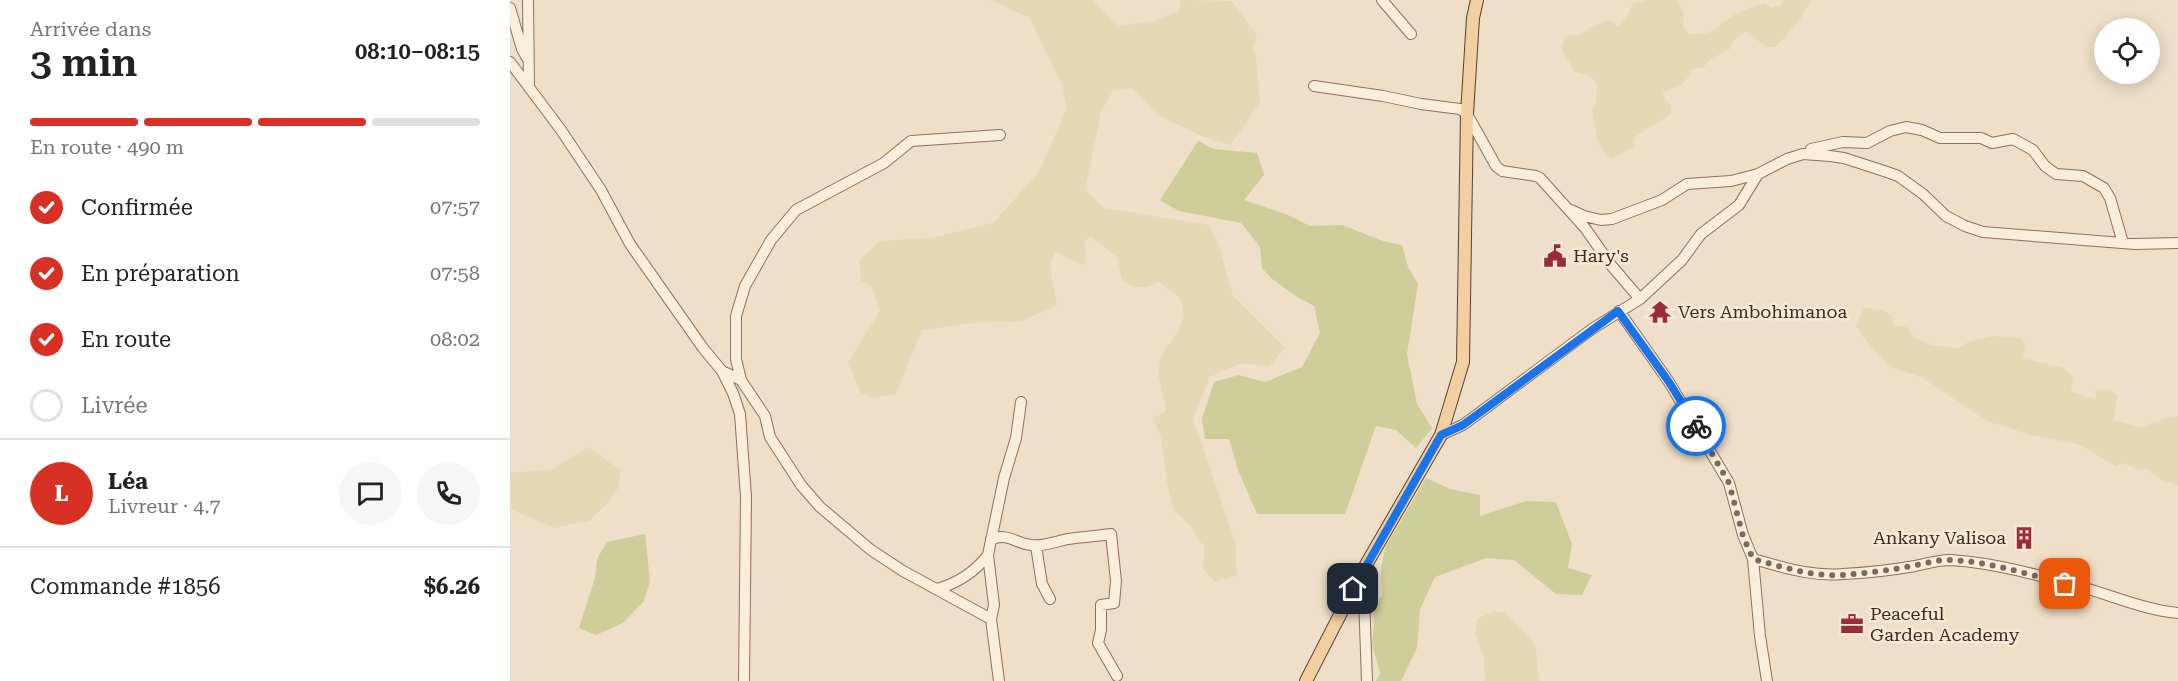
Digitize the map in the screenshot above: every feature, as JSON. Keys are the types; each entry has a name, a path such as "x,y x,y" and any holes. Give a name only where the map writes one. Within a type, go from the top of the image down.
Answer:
{"main road":[{"path":"1305,681 1363,570 1441,435 1462,362 1467,114 1473,18 1477,0"}],"street":[{"path":"528,0 529,87"},
{"path":"1382,0 1411,34"},
{"path":"510,8 522,49 528,61"},
{"path":"510,62 561,130 601,190 630,244 703,348 722,371 734,393 740,414 744,461 747,556 744,681"},
{"path":"1314,86 1460,109 1467,114 1496,166 1502,171 1540,178 1585,228 1611,265 1640,298"},
{"path":"1811,149 1843,142 1867,143 1890,131 1906,127 1922,130 1940,138 1981,138 1992,143 2013,139 2033,150 2045,166 2056,174 2083,176 2104,188 2110,198 2123,243"},
{"path":"991,619 903,571 871,550 820,507 801,485 770,437 765,416 741,380 736,359 736,316 745,286 771,240 796,210 884,163 911,141 1000,135"},
{"path":"1566,207 1592,218 1612,219 1662,200 1687,184 1731,181 1758,174 1786,159 1803,154 1844,158 1898,176 1923,194 1946,216 1983,232 2123,243 2178,243"},
{"path":"1441,435 1463,425 1618,311 1640,298 1682,260 1701,234 1739,205 1758,174"},
{"path":"1618,311 1669,382 1729,483 1743,536 1753,559 1760,636 1767,681"},
{"path":"722,371 741,380"},
{"path":"999,681 991,619 994,605 988,555 1004,478 1016,438 1021,402"},
{"path":"991,539 1002,535 1036,546 1111,534 1116,581 1114,603 1101,605 1101,630 1098,643 1117,676"},
{"path":"1036,546 1042,584 1050,599"},
{"path":"937,589 955,584 988,555"},
{"path":"1753,559 1822,575 1916,566 1950,560 1999,566 2085,588 2123,601 2178,613"},
{"path":"1363,570 1367,681"}],"shaded area":[{"path":"991,0 1092,0 1119,26 1148,22 1179,12 1180,0 1232,1 1257,36 1253,48 1256,57 1260,102 1231,145 1204,137 1162,117 1132,88 1113,91 1102,109 1085,189 1104,208 1208,225 1218,242 1233,296 1285,348 1269,367 1241,363 1210,377 1193,418 1236,545 1237,575 1215,582 1203,569 1204,547 1191,527 1173,510 1161,436 1153,418 1166,411 1158,373 1161,356 1177,333 1184,316 1180,298 1159,282 1147,287 1133,287 1123,281 1116,256 1091,237 1085,240 1086,265 1055,251 1050,268 1057,305 1022,321 974,323 922,330 895,395 872,398 861,394 848,362 880,311 872,287 861,281 859,261 880,241 930,238 993,223 1039,172 1067,108 1062,85 1030,18"},
{"path":"1647,0 1677,0 1684,15 1683,26 1689,34 1708,33 1737,13 1765,3 1772,8 1781,5 1784,0 1811,0 1801,18 1776,47 1766,47 1746,31 1736,38 1729,50 1710,59 1703,68 1690,70 1689,76 1681,85 1662,92 1671,107 1671,114 1636,136 1633,147 1613,158 1607,155 1600,146 1596,134 1592,111 1596,101 1597,83 1590,76 1575,72 1561,48 1564,40 1570,35 1580,35 1589,28 1610,20 1618,27 1627,17 1632,4"},
{"path":"1864,308 1882,310 1892,315 1894,326 1907,327 1915,338 1932,345 1958,348 1968,342 1993,336 2020,338 2027,346 2022,358 2064,368 2073,379 2071,392 2097,399 2095,392 2099,389 2110,390 2118,396 2113,420 2143,428 2152,422 2178,416 2178,485 2162,480 2147,469 2139,470 2122,463 2116,466 2078,444 2031,435 1987,421 1921,377 1890,367 1856,326"},
{"path":"589,447 621,471 619,487 604,507 589,521 555,528 510,509 510,473 553,469"},
{"path":"1494,611 1505,613 1535,644 1539,681 1485,681 1484,660 1475,632 1477,619"}],"green space":[{"path":"1198,141 1214,149 1257,153 1264,175 1244,200 1288,215 1310,226 1342,225 1383,241 1402,245 1408,267 1418,284 1407,354 1417,404 1432,428 1416,448 1396,430 1376,426 1345,514 1257,514 1238,470 1229,439 1205,439 1202,419 1214,382 1239,375 1265,382 1302,367 1320,333 1314,306 1271,278 1262,268 1260,247 1241,223 1179,211 1160,200"},
{"path":"1426,478 1450,489 1480,495 1480,516 1526,501 1556,502 1572,544 1568,568 1592,575 1582,595 1556,594 1514,560 1486,558 1435,577 1420,609 1417,648 1401,681 1376,681 1380,673 1372,645 1375,606 1382,595 1381,567 1386,546"},
{"path":"645,534 650,581 644,601 623,623 596,635 579,628 595,578 597,559 607,542"}],"way so far":[{"path":"1696,426 1729,483 1743,536 1753,559 1822,575 1916,566 1950,560 1999,566 2065,584"}],"place":[{"name":"Hary's","path":"1555,256"},
{"name":"Vers Ambohimanoa","path":"1660,312"},
{"name":"Ankany Valisoa","path":"2024,538"},
{"name":"Peaceful Garden Academy","path":"1852,624"}],"route":[{"path":"1353,589 1441,435 1463,425 1489,407 1618,311 1669,382 1696,426"}]}
